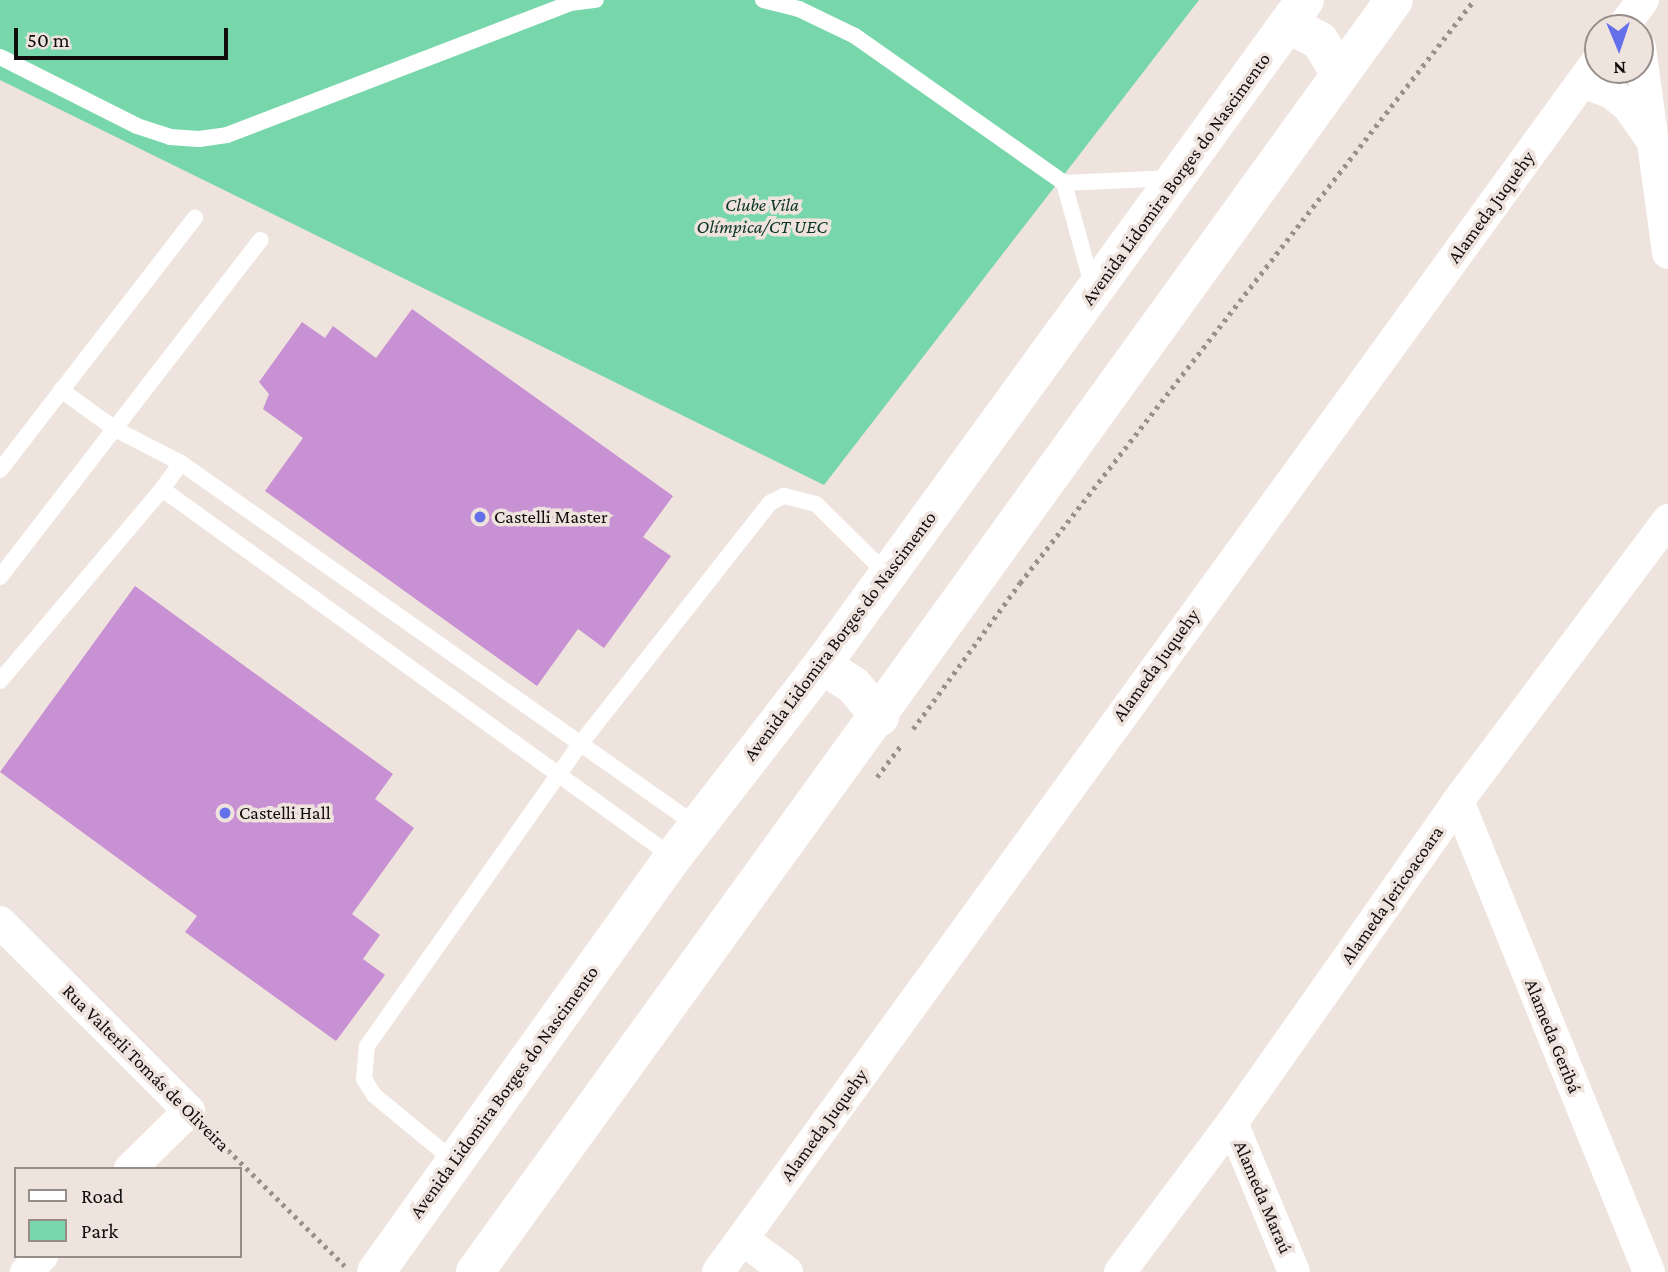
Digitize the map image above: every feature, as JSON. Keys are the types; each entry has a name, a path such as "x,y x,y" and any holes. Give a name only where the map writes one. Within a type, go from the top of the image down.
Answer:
{"street":[{"path":"475,1272 880,716 1338,71 1394,0"},
{"path":"1296,12 1320,41 1338,71"},
{"name":"Avenida Lidomira Borges do Nascimento","path":"376,1272 673,856 822,666 1296,12"},
{"name":"Alameda Juquehy","path":"718,1272 1584,79"},
{"path":"1602,84 1628,106 1654,143"},
{"path":"1645,84 1668,253"},
{"name":"Alameda Jericoacoara","path":"1120,1272 1232,1123 1458,801 1668,520"},
{"path":"822,666 853,685 880,716"},
{"name":"Alameda Geribá","path":"1458,801 1649,1272"},
{"name":"Rua Valterli Tomás de Oliveira","path":"0,922 189,1111"},
{"path":"132,1167 189,1111"},
{"name":"Alameda Maraú","path":"1232,1123 1294,1272"},
{"path":"742,1239 787,1272"},
{"path":"26,1272 39,1258"}],"lane":[{"path":"0,57 137,126 170,137 199,139 227,135 570,3 596,0"},
{"path":"763,0 799,9 855,36 1063,183 1177,177"},
{"path":"1063,183 1094,290"},
{"path":"0,470 195,218"},
{"path":"0,577 260,240"},
{"path":"61,390 115,429 181,463 696,825"},
{"path":"0,681 181,463"},
{"path":"162,489 673,856"},
{"path":"454,1161 374,1095 365,1079 367,1046 559,774 770,503 784,496 816,503 887,573"}],"path":[{"path":"876,779 1020,583 1474,0"},
{"name":"Rua Valterli Tomás de Oliveira","path":"189,1111 351,1272"}],"green space":[{"name":"Clube Vila Olímpica/CT UEC","path":"0,0 1199,0 824,485 0,80"}],"building":[{"name":"Castelli Master","path":"412,309 673,496 643,537 671,556 604,648 578,629 537,686 265,491 303,438 263,409 269,394 259,382 302,322 325,338 333,326 376,358"},
{"name":"Castelli Hall","path":"135,586 393,774 375,799 414,828 352,914 380,935 363,959 385,975 336,1041 185,932 197,916 0,772"}],"place":[{"name":"Castelli Master","path":"480,517"},
{"name":"Castelli Hall","path":"225,813"}]}
